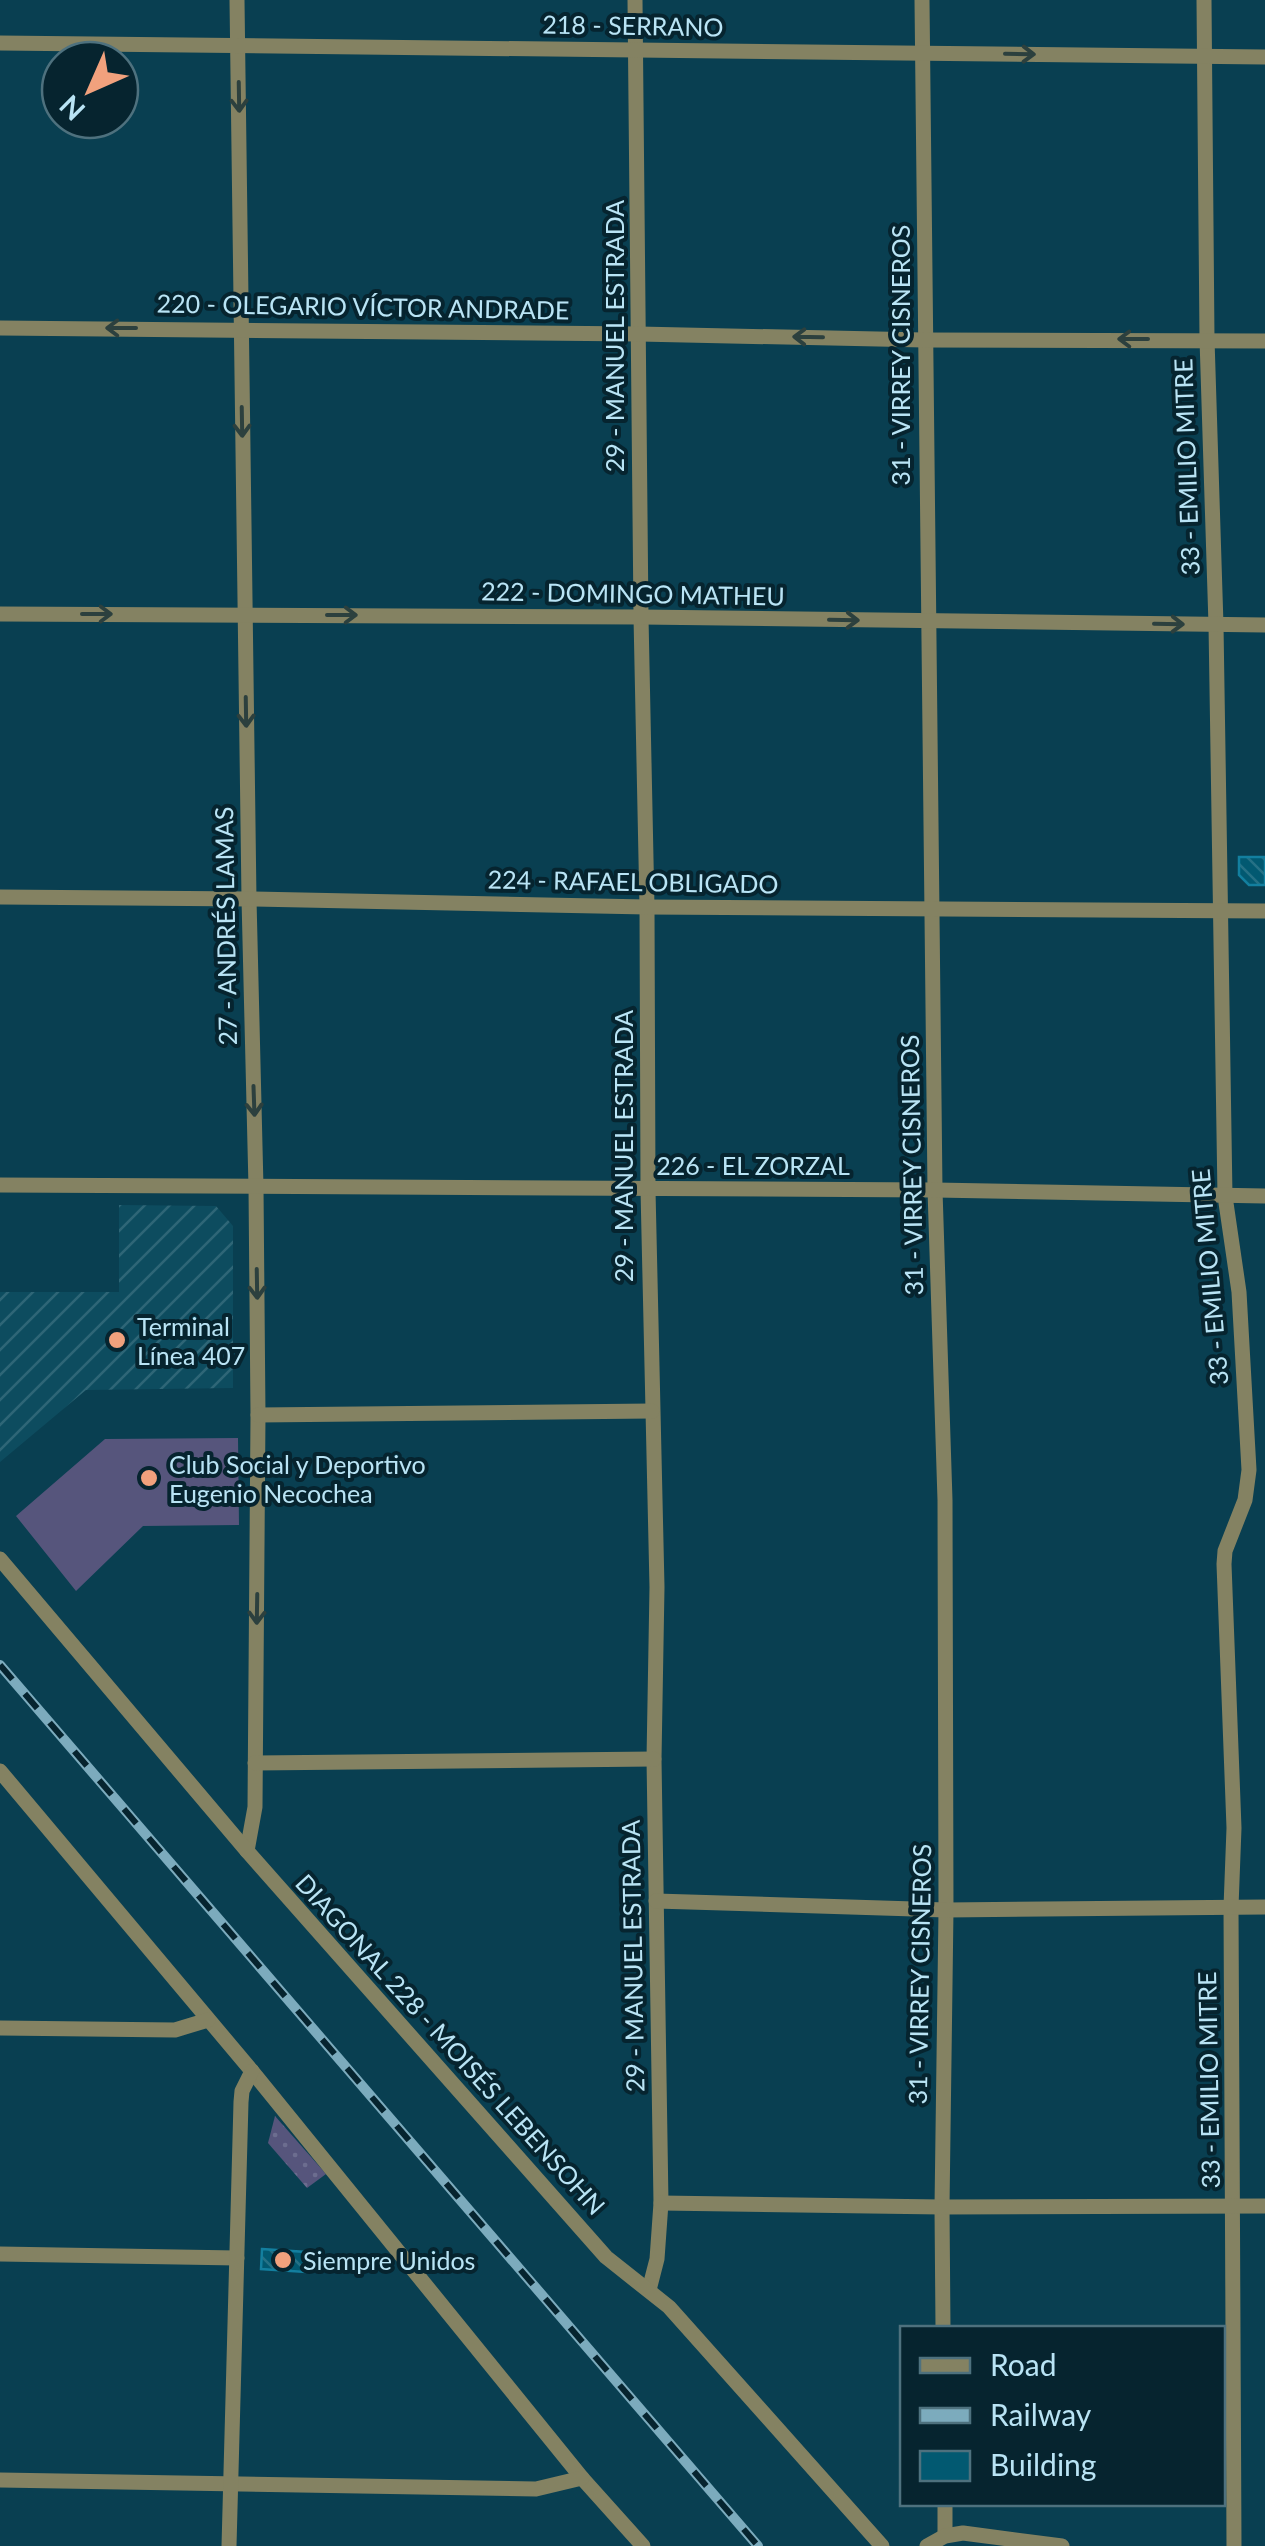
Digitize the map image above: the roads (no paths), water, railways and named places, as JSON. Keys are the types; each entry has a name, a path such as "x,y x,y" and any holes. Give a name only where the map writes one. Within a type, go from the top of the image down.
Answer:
{"street":[{"name":"27 - ANDRÉS LAMAS","path":"237,0 258,1414 255,1806 246,1851"},
{"name":"29 - MANUEL ESTRADA","path":"635,0 648,1190 657,1586 654,1759 661,2203 658,2260 649,2290"},
{"name":"31 - VIRREY CISNEROS","path":"922,0 935,1190 945,1500 943,2326"},
{"name":"33 - EMILIO MITRE","path":"1204,0 1225,1196 1239,1292 1249,1470 1246,1500 1225,1551 1224,1564 1234,1828 1234,2546"},
{"name":"218 - SERRANO","path":"0,43 1265,58"},
{"name":"220 - OLEGARIO VÍCTOR ANDRADE","path":"0,328 1265,341"},
{"name":"222 - DOMINGO MATHEU","path":"0,614 1265,625"},
{"name":"224 - RAFAEL OBLIGADO","path":"0,898 1265,911"},
{"name":"226 - EL ZORZAL","path":"0,1185 935,1190 1265,1196"},
{"path":"258,1414 652,1411"},
{"name":"DIAGONAL 228 - MOISÉS LEBENSOHN","path":"0,1559 246,1851 606,2257 670,2307 882,2546"},
{"path":"255,1763 654,1759"},
{"path":"0,1772 252,2072 582,2478 643,2546"},
{"path":"656,1901 946,1910 1265,1907"},
{"path":"0,2028 175,2030 208,2020"},
{"path":"229,2546 240,2102 252,2072"},
{"path":"661,2203 1265,2206"},
{"path":"0,2254 236,2258"},
{"path":"0,2480 536,2489 582,2478"},
{"path":"945,2506 945,2536"},
{"path":"927,2546 945,2536 962,2533 1062,2546"}],"railway":[{"path":"0,1665 758,2546"}],"place":[{"name":"Terminal Línea 407","path":"117,1340"},
{"name":"Club Social y Deportivo Eugenio Necochea","path":"149,1478"},
{"name":"Siempre Unidos","path":"283,2260"}]}
